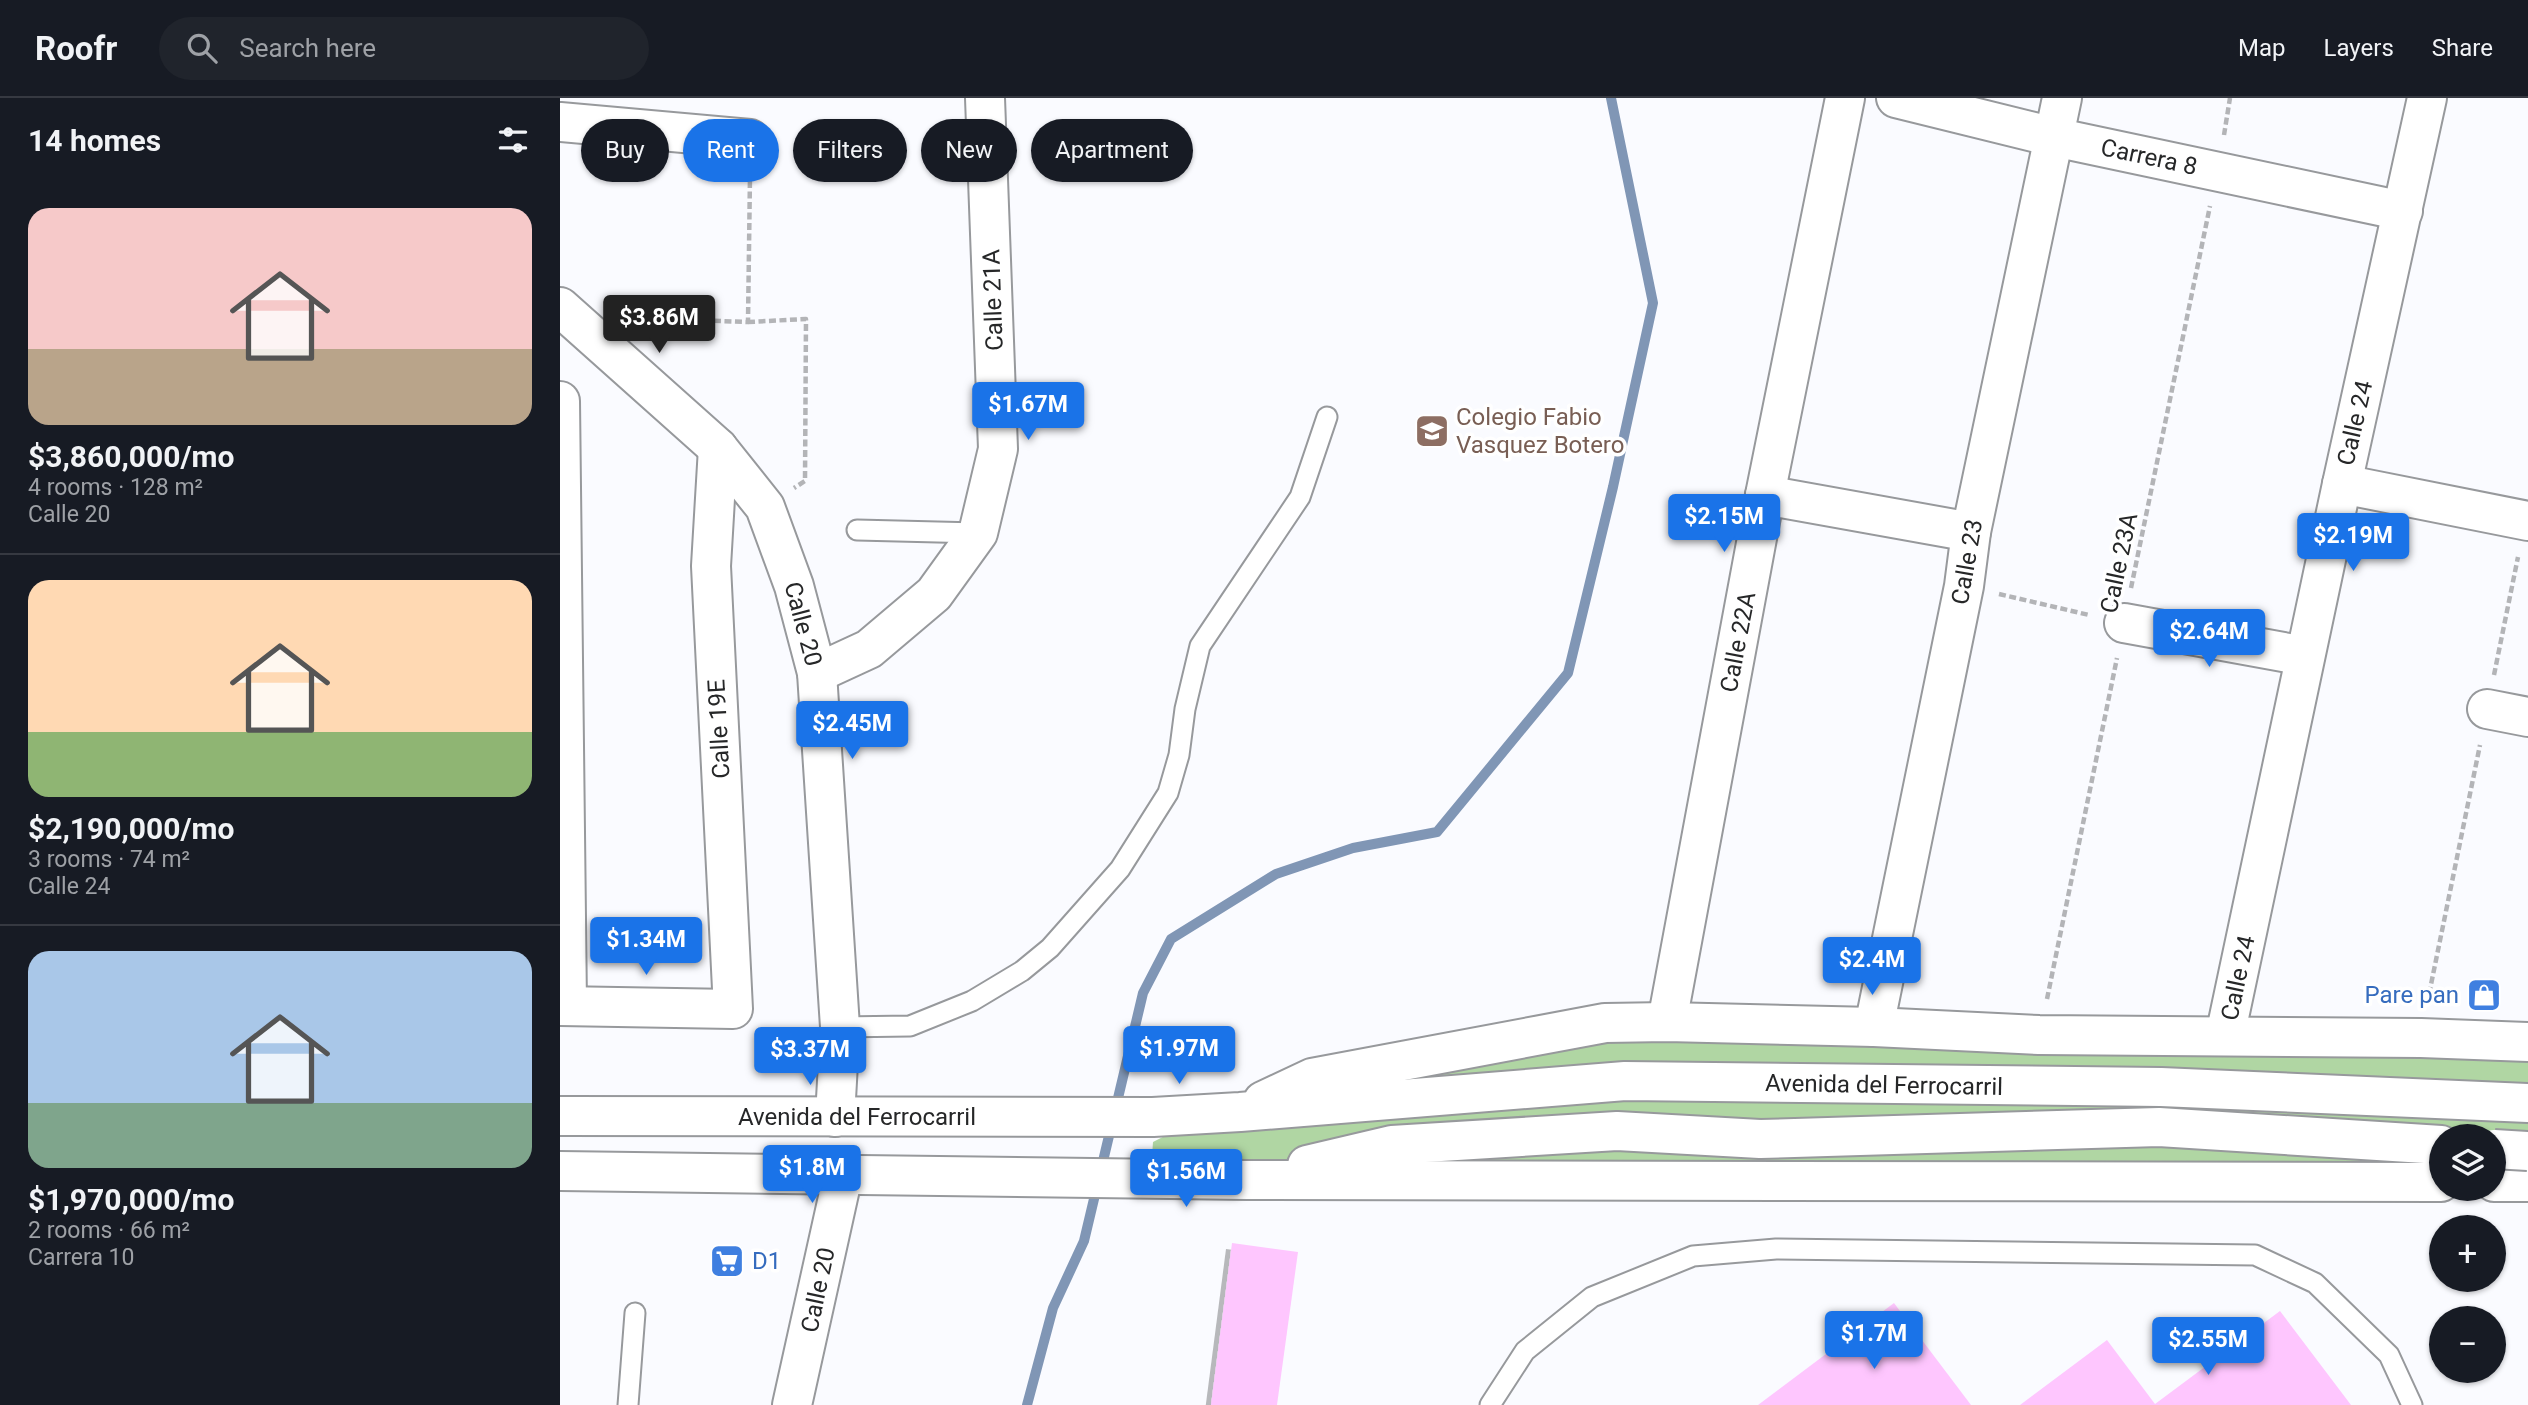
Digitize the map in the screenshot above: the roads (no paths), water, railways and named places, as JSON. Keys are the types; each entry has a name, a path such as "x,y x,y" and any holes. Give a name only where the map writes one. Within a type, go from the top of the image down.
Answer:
{"street":[{"name":"Calle 21A","path":"817,673 869,649 934,594 978,533 998,449 985,98"},
{"name":"Calle 22A","path":"1667,1022 1765,495 1845,98"},
{"name":"Carrera 8","path":"1896,98 2054,137 2403,211"},
{"name":"Calle 23","path":"1874,1027 1964,586 1971,532 2062,98"},
{"name":"Calle 24","path":"2225,1036 2427,98"},
{"path":"560,122 683,133"},
{"name":"Calle 20","path":"560,307 718,448 765,507 794,586 817,673 840,1027 835,1117"},
{"path":"560,401 563,1005"},
{"name":"Calle 19E","path":"563,1005 733,1009 711,566 718,448"},
{"path":"2342,484 2527,521"},
{"path":"1765,495 1971,532"},
{"path":"2124,623 2305,656"},
{"path":"2487,709 2528,717"},
{"path":"1240,1112 1312,1078 1605,1023 1874,1027 2039,1035 2421,1038 2528,1042"},
{"name":"Avenida del Ferrocarril","path":"560,1116 1153,1117 1625,1081 2161,1087 2528,1103"},
{"path":"2528,1109 2522,1144 2528,1171"},
{"name":"Avenida del Ferrocarril","path":"1247,1180 1392,1145 1617,1131 1760,1139 2159,1127 2429,1144"},
{"path":"2506,1150 2528,1151"},
{"path":"560,1171 1247,1180 2429,1182"},
{"name":"Calle 20","path":"792,1405 843,1175"},
{"path":"2506,1182 2528,1182"}],"lane":[{"path":"840,1027 910,1026 972,1001 1022,971 1050,948 1120,869 1168,793 1200,646 1300,497 1327,417"},
{"path":"857,530 978,533"},
{"path":"1490,1405 1525,1351 1592,1297 1693,1256 1776,1249 2255,1255 2315,1283 2389,1354 2412,1405"},
{"path":"628,1405 635,1314"}],"waterway":[{"path":"1027,1405 1053,1308 1084,1241 1143,993 1171,939 1276,874 1353,848 1437,832 1568,673 1613,487 1653,303 1611,98"}],"place":[{"name":"Colegio Fabio Vasquez Botero","path":"1432,431"},
{"name":"Pare pan","path":"2484,995"},
{"name":"D1","path":"727,1261"}]}
